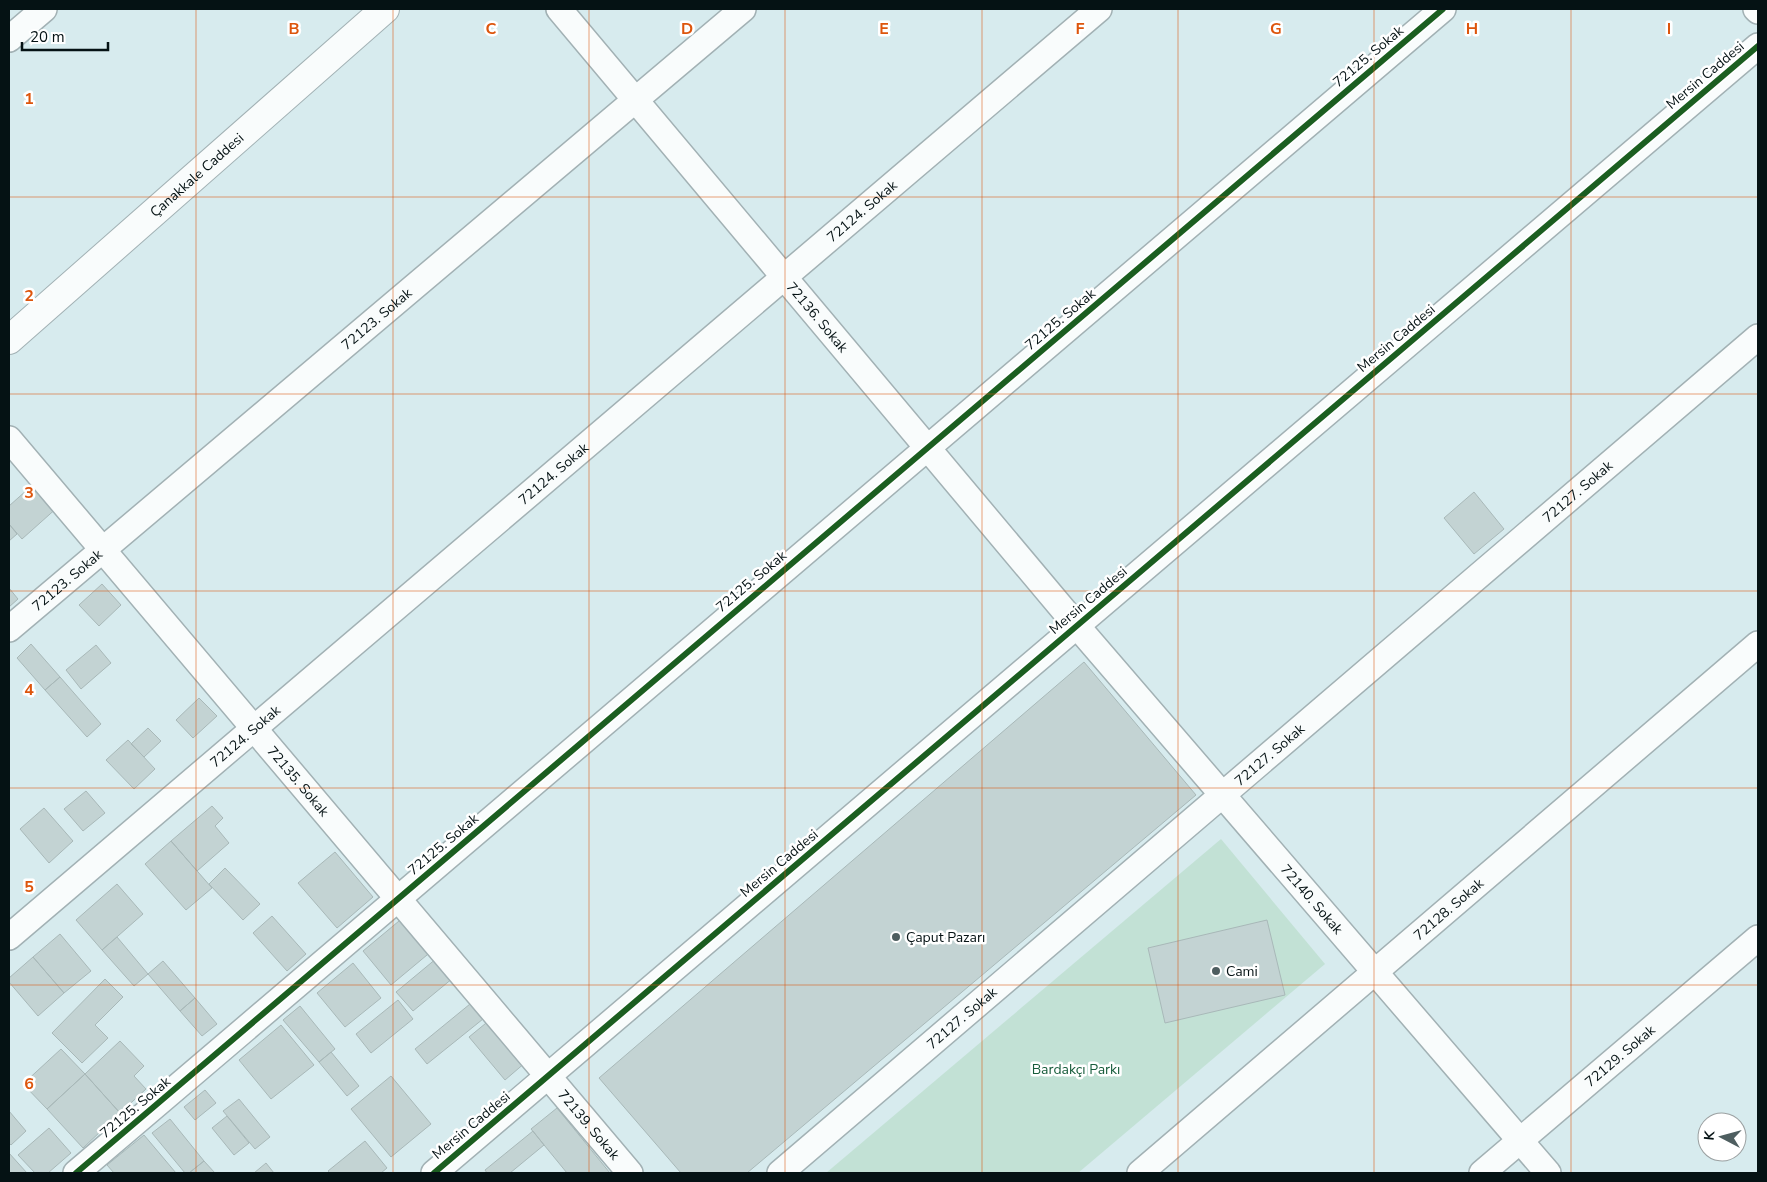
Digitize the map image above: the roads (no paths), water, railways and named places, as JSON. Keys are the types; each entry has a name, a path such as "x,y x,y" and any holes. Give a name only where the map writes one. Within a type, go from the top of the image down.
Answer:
{"street":[{"path":"9,39 44,9"},
{"name":"Çanakkale Caddesi","path":"9,340 385,9"},
{"name":"72136. Sokak","path":"559,9 1077,626"},
{"name":"72123. Sokak","path":"9,628 743,9"},
{"name":"72124. Sokak","path":"9,937 1099,9"},
{"name":"72125. Sokak","path":"76,1173 1443,9"},
{"name":"Mersin Caddesi","path":"434,1173 1758,46"},
{"name":"72127. Sokak","path":"780,1173 1758,337"},
{"name":"72135. Sokak","path":"9,439 548,1076"},
{"name":"72140. Sokak","path":"1077,626 1548,1173"},
{"name":"72128. Sokak","path":"1140,1173 1758,644"},
{"name":"72129. Sokak","path":"1482,1173 1758,938"},
{"name":"72139. Sokak","path":"548,1076 630,1173"}],"place":[{"name":"Çaput Pazarı","path":"896,937"},
{"name":"Cami","path":"1216,971"}],"park label":[{"name":"Bardakçı Parkı","path":"1076,1069"}]}
